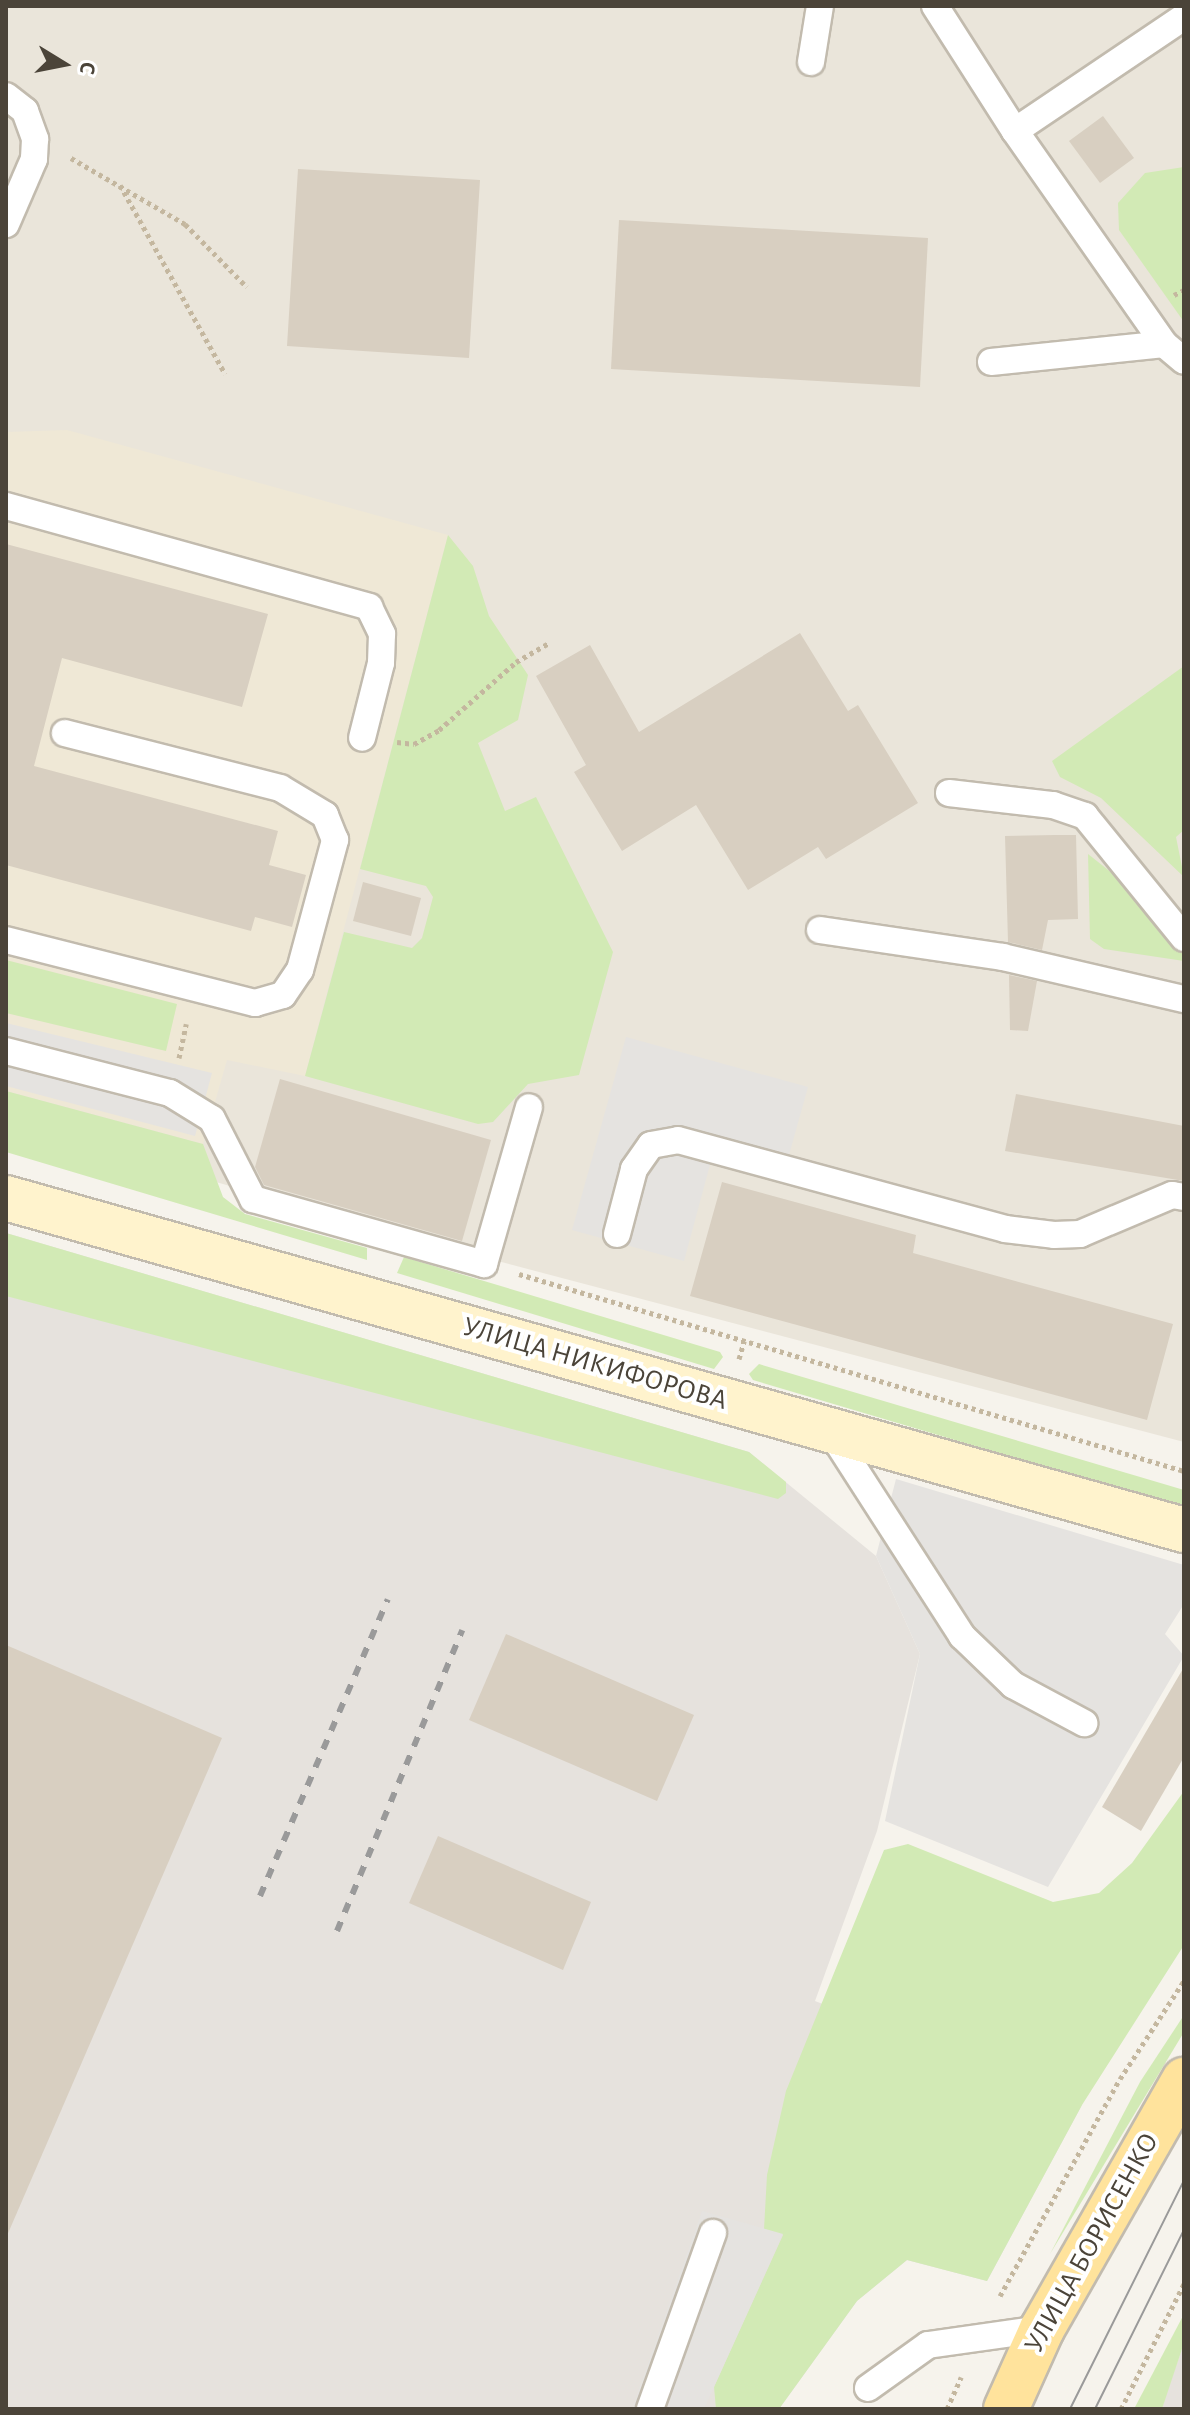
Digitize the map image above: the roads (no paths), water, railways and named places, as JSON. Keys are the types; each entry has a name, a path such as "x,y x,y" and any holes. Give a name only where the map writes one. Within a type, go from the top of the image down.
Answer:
{"main road":[{"name":"УЛИЦА НИКИФОРОВА","path":"6,1198 1184,1530"},
{"name":"УЛИЦА БОРИСЕНКО","path":"1006,2409 1042,2329 1179,2100"}],"lane":[{"path":"811,62 820,6"},
{"path":"935,6 1015,131 1174,353"},
{"path":"1015,131 1184,17"},
{"path":"6,96 25,111 35,139 34,159 6,224"},
{"path":"991,362 1174,353"},
{"path":"6,506 369,607 382,634 381,663 362,738"},
{"path":"6,940 255,1003 283,995 300,970 335,840 325,815 280,788 65,733"},
{"path":"949,793 1053,805 1085,816 1184,938"},
{"path":"820,930 1003,957 1184,999"},
{"path":"6,1051 170,1093 212,1119 253,1199 484,1264 529,1107"},
{"path":"617,1234 634,1169 651,1145 678,1140 1005,1229 1054,1235 1080,1234 1184,1197"},
{"path":"830,1431 962,1636 1013,1685 1084,1723"},
{"path":"650,2409 713,2233"},
{"path":"868,2388 928,2345 979,2335 1042,2329"}],"tram line":[{"path":"1070,2409 1184,2180"},
{"path":"1095,2409 1184,2230"}],"railway":[{"path":"260,1896 388,1599"},
{"path":"337,1931 462,1630"}]}
